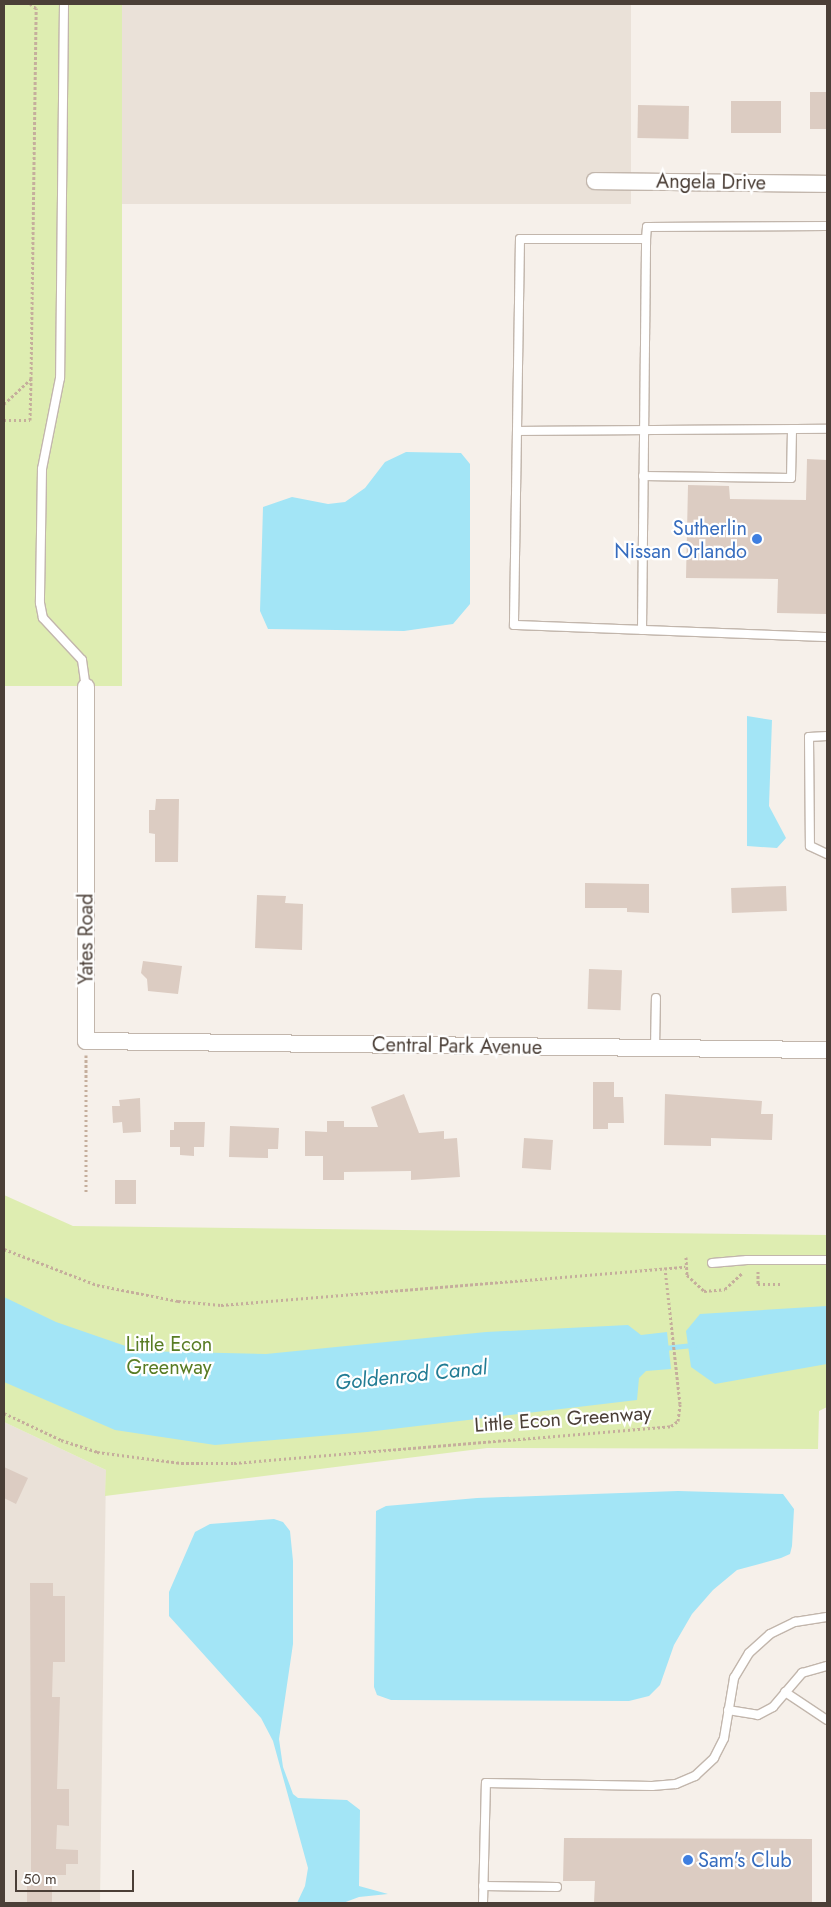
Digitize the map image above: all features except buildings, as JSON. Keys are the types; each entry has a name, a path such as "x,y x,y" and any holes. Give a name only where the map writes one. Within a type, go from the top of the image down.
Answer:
{"street":[{"name":"Angela Drive","path":"595,181 827,184"},
{"name":"Yates Road","path":"86,687 86,1041"},
{"name":"Central Park Avenue","path":"86,1041 827,1050"}],"lane":[{"path":"64,4 60,378 42,469 40,603 43,618 82,660 86,687"},
{"path":"642,630 647,227 827,226"},
{"path":"646,239 520,239 514,625 827,637"},
{"path":"644,476 791,478 792,429"},
{"path":"517,431 827,429"},
{"path":"827,736 809,737 810,846 827,854"},
{"path":"655,1048 656,998"},
{"path":"712,1263 827,1260"},
{"path":"483,1903 486,1783 676,1784 695,1776 714,1758 724,1738 734,1678 749,1653 770,1634 795,1622 827,1617"},
{"path":"728,1710 758,1715 772,1707 802,1672 827,1666"},
{"path":"785,1692 827,1720"},
{"path":"483,1886 557,1887"}],"path":[{"path":"4,420 30,420 36,8 30,4"},
{"path":"4,404 31,379"},
{"path":"86,1041 86,1192"},
{"path":"4,1249 97,1285 214,1305 313,1300 685,1267"},
{"path":"686,1257 685,1267 693,1282 708,1292 725,1289 748,1271"},
{"name":"Little Econ Greenway","path":"4,1413 68,1443 111,1455 163,1463 226,1463 671,1426 678,1421 680,1411 665,1269"},
{"path":"753,1271 758,1271 758,1284 782,1284"}],"shaded area":[{"path":"122,4 631,4 631,204 122,204"},
{"path":"4,1422 106,1470 100,1903 4,1903"}],"green space":[{"path":"4,4 122,4 122,686 4,686"},
{"name":"Little Econ Greenway","path":"4,1195 73,1226 827,1235 827,1407 819,1411 818,1449 487,1448 105,1496 106,1470 4,1422"}],"water":[{"path":"406,452 461,453 470,464 470,604 453,624 404,631 268,629 260,611 263,507 292,497 328,504 345,502 365,488 385,462"},
{"path":"747,716 772,720 769,806 786,838 777,848 747,846"},
{"path":"4,1297 56,1322 140,1351 266,1354 486,1332 628,1325 641,1335 667,1332 671,1369 646,1371 639,1378 637,1400 367,1432 215,1445 115,1430 4,1382"},
{"path":"827,1306 827,1364 715,1384 691,1367 686,1331 700,1314"},
{"path":"678,1491 783,1494 794,1509 792,1546 790,1554 737,1570 713,1590 692,1614 674,1645 660,1685 649,1696 629,1701 391,1700 377,1695 374,1687 376,1511 386,1506 477,1498"},
{"path":"274,1519 283,1522 290,1531 293,1561 293,1644 279,1739 283,1767 293,1794 298,1798 347,1800 360,1810 359,1886 388,1894 359,1897 343,1903 297,1903 305,1886 308,1868 273,1741 261,1718 169,1616 169,1592 195,1532 210,1524"}],"waterway":[{"name":"Goldenrod Canal","path":"664,1348 695,1345"}],"place":[{"name":"Sutherlin Nissan Orlando","path":"757,539"},
{"name":"Sam's Club","path":"688,1860"}]}
